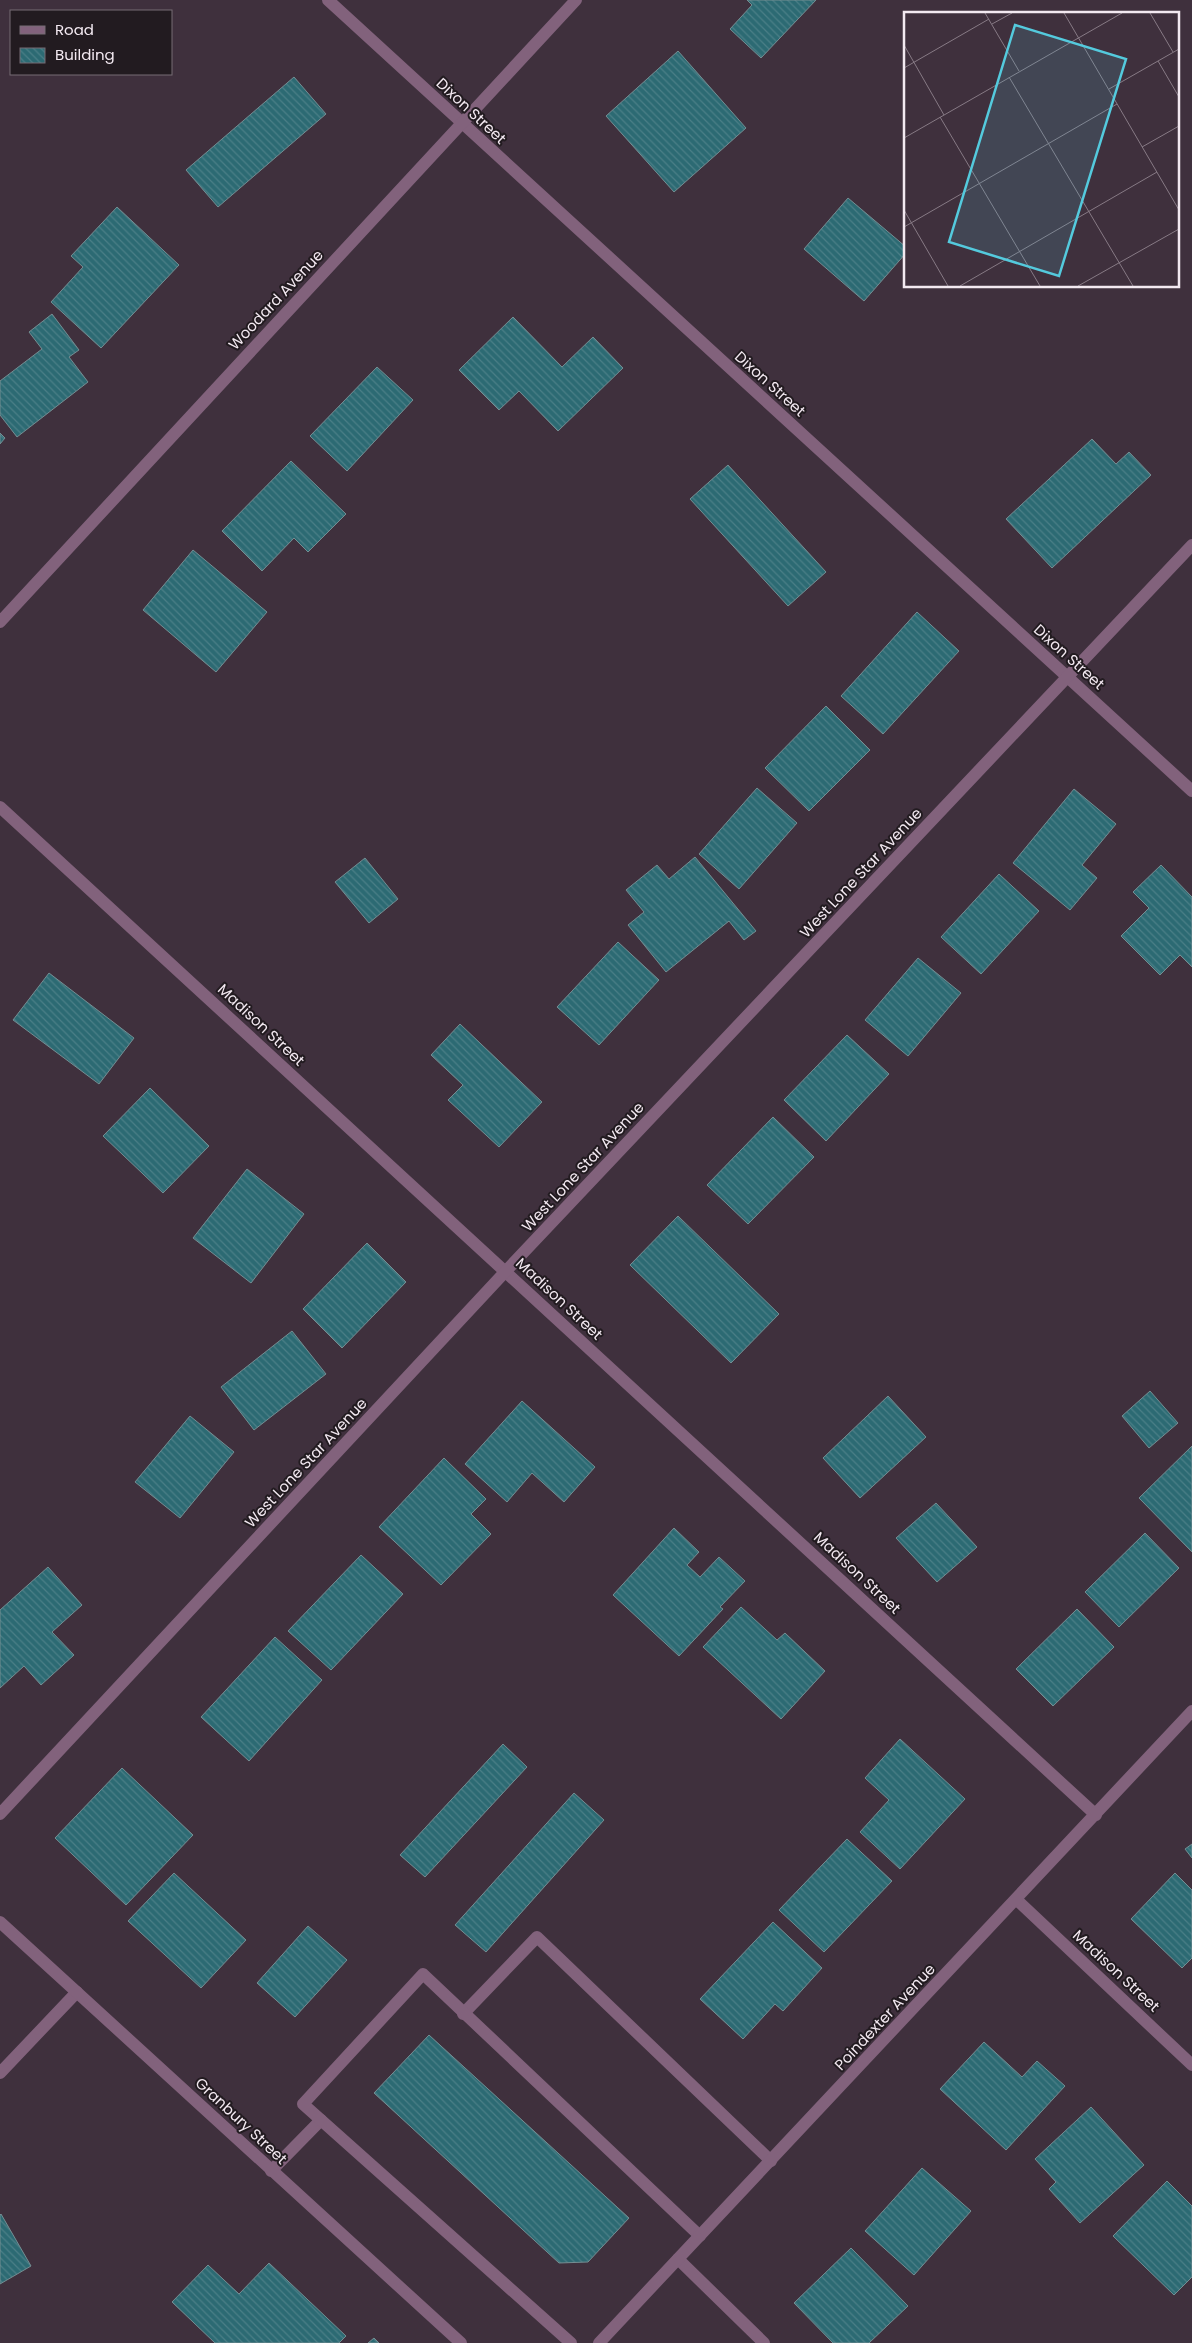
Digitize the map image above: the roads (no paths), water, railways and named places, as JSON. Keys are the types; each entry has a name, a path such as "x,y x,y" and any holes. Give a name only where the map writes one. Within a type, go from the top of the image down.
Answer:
{"street":[{"name":"Dixon Street","path":"328,0 461,124 1192,791"},
{"name":"Woodard Avenue","path":"0,622 576,0"},
{"name":"West Lone Star Avenue","path":"0,1814 506,1272 1192,545"},
{"name":"Madison Street","path":"0,807 1096,1815"},
{"name":"Poindexter Avenue","path":"599,2343 1017,1900 1192,1711"},
{"name":"Madison Street","path":"1017,1900 1192,2065"},
{"name":"Granbury Street","path":"0,1922 461,2343"},
{"path":"463,2014 537,1937 771,2161"},
{"path":"571,2343 303,2104 423,1974 463,2014 700,2236"},
{"path":"0,2073 77,1992"},
{"path":"271,2171 321,2120"},
{"path":"678,2260 764,2343"}]}
